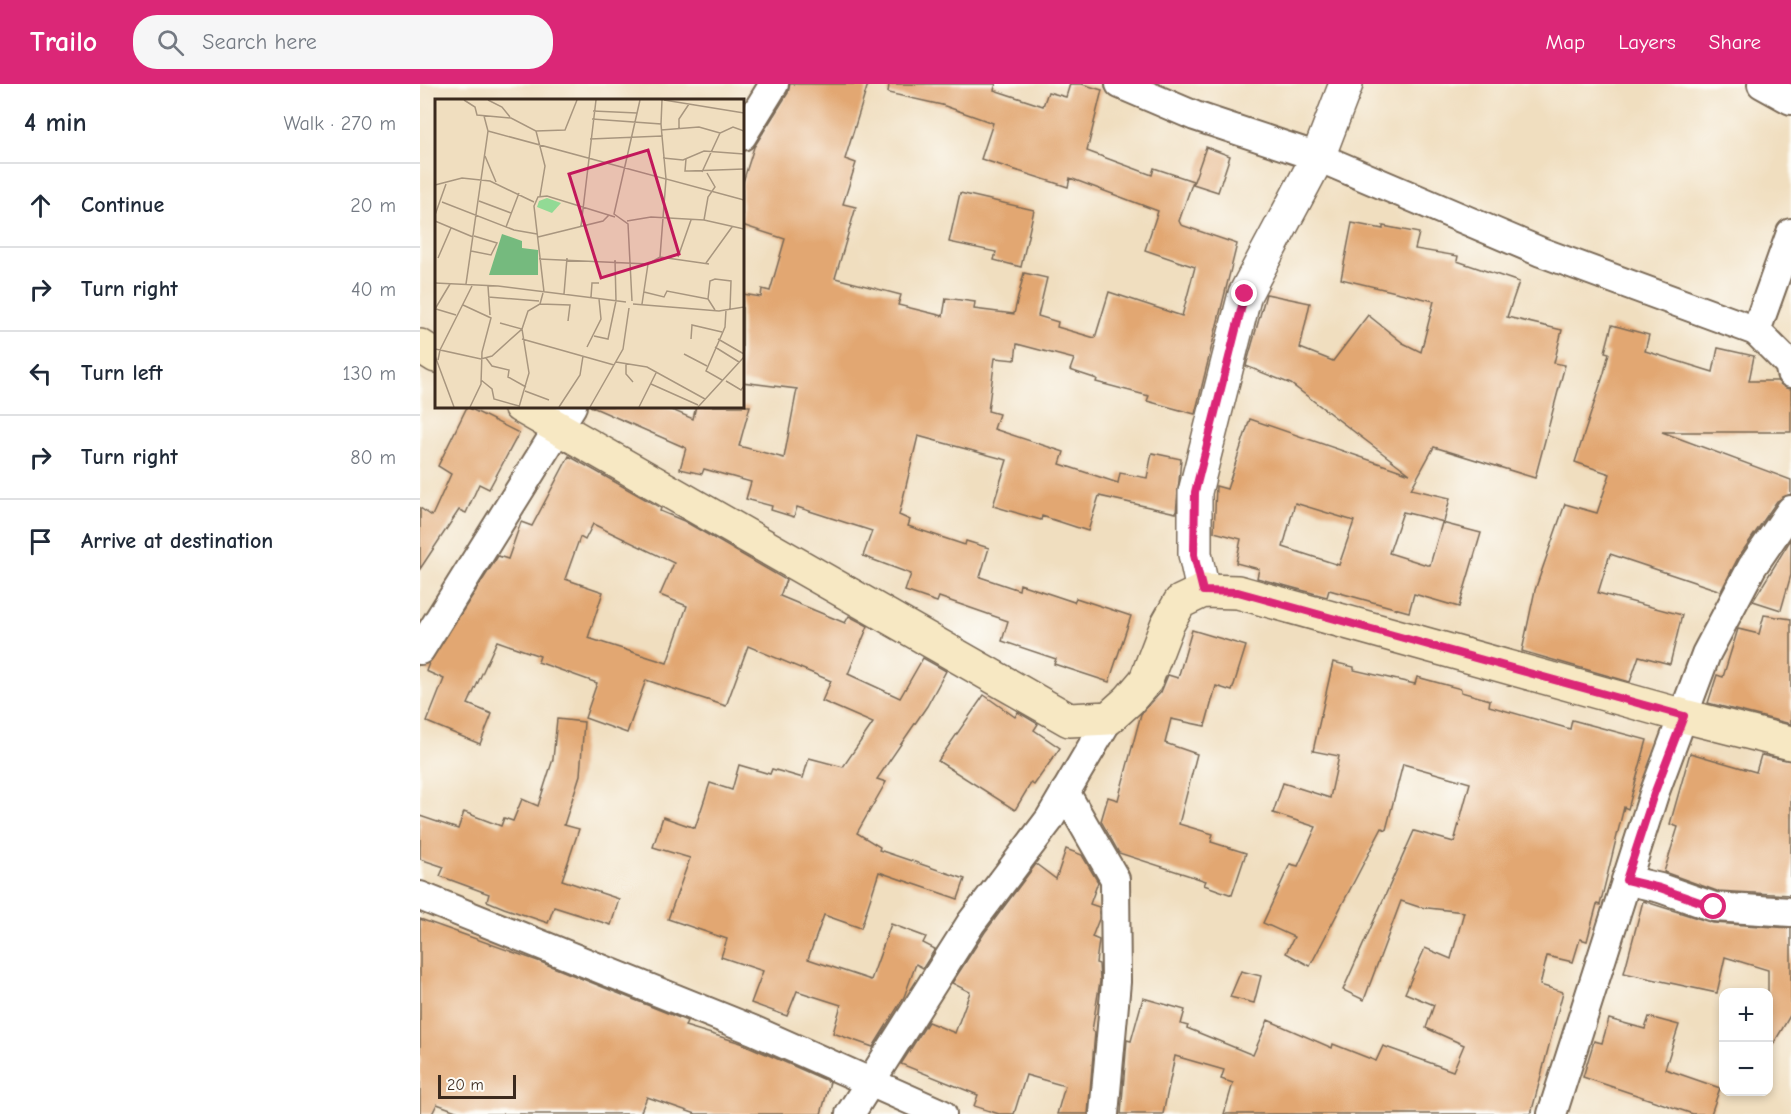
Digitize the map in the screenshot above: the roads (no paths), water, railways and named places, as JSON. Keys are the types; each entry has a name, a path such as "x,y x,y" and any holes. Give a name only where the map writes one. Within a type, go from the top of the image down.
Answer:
{"main road":[{"path":"420,346 435,355"},
{"path":"528,408 565,418 1069,720 1109,718 1146,680 1167,625 1180,602 1203,591 1238,592 1684,716 1791,743"}],"street":[{"path":"744,133 774,84"},
{"path":"1120,84 1195,116 1318,157 1541,252 1756,331 1789,364 1791,373"},
{"path":"1203,591 1194,555 1195,492 1245,294 1318,157 1346,84"},
{"path":"1762,84 1791,100"},
{"path":"1756,331 1791,233"},
{"path":"420,650 565,418"},
{"path":"1552,1114 1654,794 1706,654 1752,567 1791,510"},
{"path":"850,1114 971,923 1049,820 1109,718"},
{"path":"1065,792 1115,879 1116,982 1104,1114"},
{"path":"1626,880 1660,888 1714,907 1791,912"},
{"path":"420,896 753,1030 942,1114"}]}
